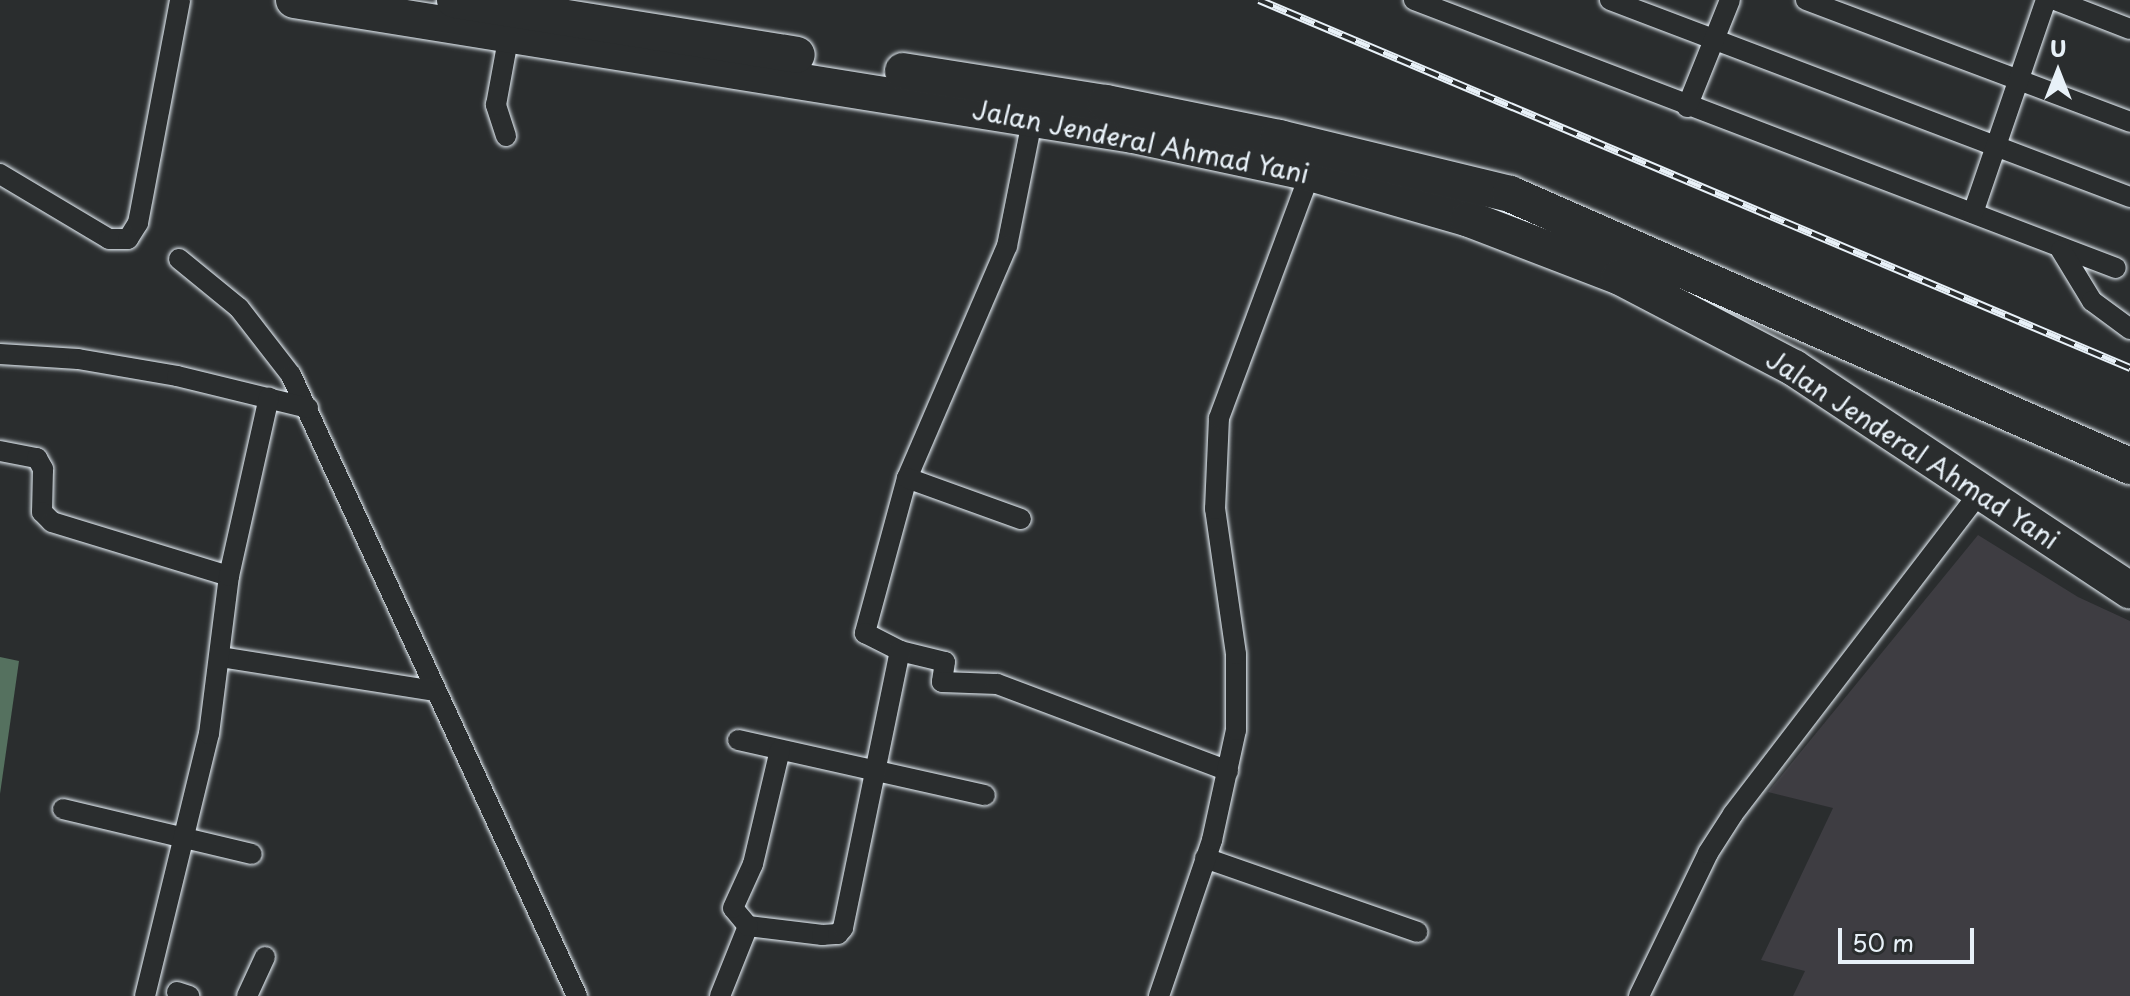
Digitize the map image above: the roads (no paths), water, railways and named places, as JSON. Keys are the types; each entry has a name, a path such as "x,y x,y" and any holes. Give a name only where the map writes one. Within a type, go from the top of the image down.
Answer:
{"highway":[{"name":"Jalan Jenderal Ahmad Yani","path":"294,0 1033,116 1310,173 1496,228 1620,277 1794,368 2130,590"},
{"name":"Jalan Jenderal Ahmad Yani","path":"455,0 597,12 1106,103 1467,182 1552,210 2130,466"},
{"path":"2092,566 2130,569"}],"street":[{"path":"0,174 109,239 128,239 138,223 180,0"},
{"path":"1414,0 1441,5 1687,107 1973,213 2061,250 2116,268"},
{"path":"1610,0 2130,197"},
{"path":"1687,107 1730,0"},
{"path":"1806,0 2018,77 2130,122"},
{"path":"1973,213 1993,146 2046,0"},
{"path":"2055,0 2129,26"},
{"path":"506,136 496,105 509,34"},
{"path":"1033,116 1007,246 907,478 865,622 869,638 900,651 945,662 942,682 997,684 1228,771"},
{"path":"1159,996 1205,858 1236,730 1236,654 1215,509 1219,418 1310,173"},
{"path":"2061,250 2092,301 2130,329"},
{"path":"179,259 254,324 308,408 577,996"},
{"path":"0,354 78,359 269,397 308,408"},
{"path":"145,996 187,839 220,657 229,576 269,397"},
{"path":"0,451 37,458 43,469 42,512 52,522 229,576"},
{"path":"907,478 1021,519"},
{"path":"1639,996 1708,853 1733,814 1981,491"},
{"path":"780,750 753,864 733,908 748,926 838,934 878,772 900,651"},
{"path":"220,657 435,691"},
{"path":"738,740 985,795"},
{"path":"63,809 252,854"},
{"path":"1205,858 1418,932"},
{"path":"720,996 748,926"},
{"path":"247,996 265,957"}],"railway":[{"path":"1259,0 2130,368"}]}
